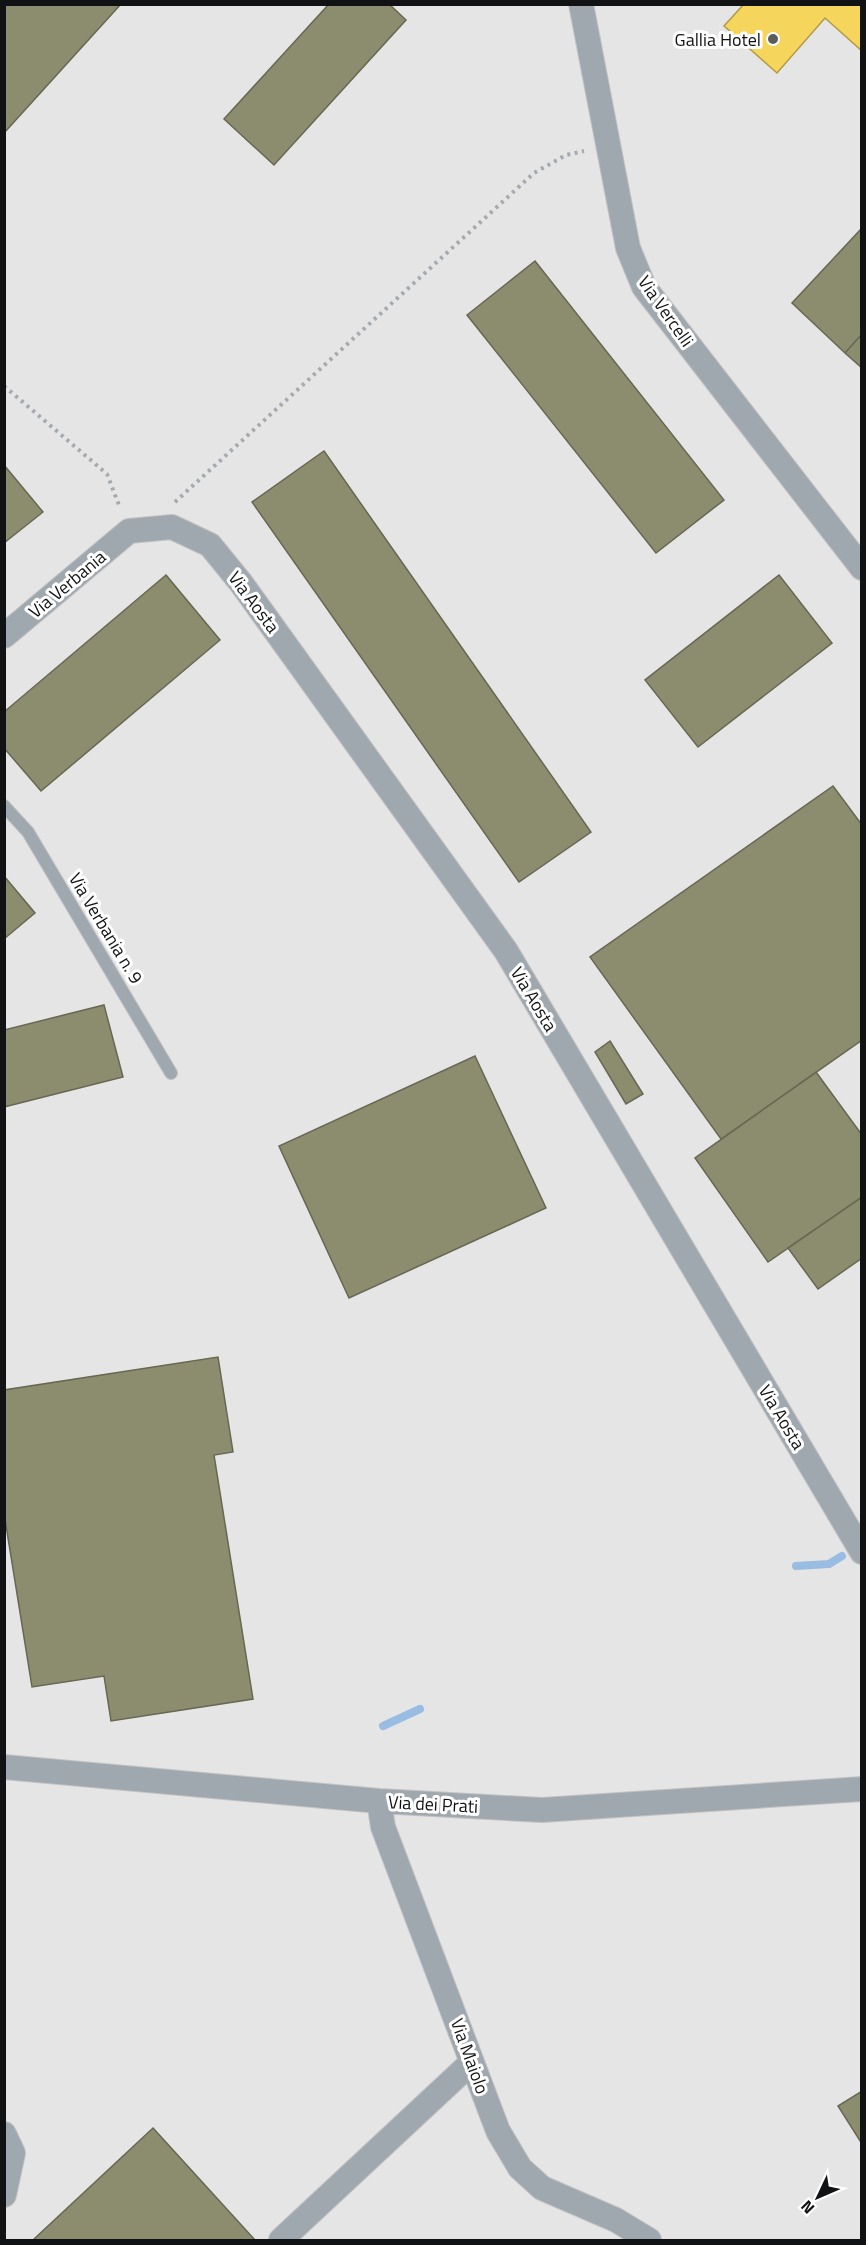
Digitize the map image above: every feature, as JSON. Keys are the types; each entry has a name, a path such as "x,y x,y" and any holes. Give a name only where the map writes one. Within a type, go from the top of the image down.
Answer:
{"street":[{"name":"Via Vercelli","path":"581,4 628,248 644,287 861,568"},
{"path":"129,531 172,527"},
{"name":"Via Aosta","path":"172,527 210,545 242,583 506,951 861,1552"},
{"name":"Via Verbania","path":"4,636 129,531"},
{"name":"Via dei Prati","path":"4,1767 379,1801 542,1810 861,1789"},
{"name":"Via Maiolo","path":"379,1801 383,1827 498,2131 520,2168 542,2188 616,2220 649,2241"},
{"path":"281,2241 472,2062"},
{"path":"4,2134 13,2153 4,2195"}],"lane":[{"name":"Via Verbania n. 9","path":"4,806 28,832 171,1073"}],"path":[{"path":"172,527 174,503 534,172 566,155 608,146"},
{"path":"4,386 107,474 129,531"}],"building: Abitazioni":[{"name":"Gallia Hotel","path":"744,4 862,4 862,51 825,18 777,73 724,26"}],"building: Industria":[{"path":"4,4 121,4 4,133"},
{"path":"329,4 389,4 406,20 274,165 224,119"},
{"path":"862,228 862,334 845,353 792,303"},
{"path":"535,261 724,500 656,553 467,315"},
{"path":"862,334 862,368 845,353"},
{"path":"324,451 591,832 519,882 252,502"},
{"path":"4,465 43,512 4,543"},
{"path":"166,575 220,640 41,791 4,748 4,712"},
{"path":"779,575 832,643 698,747 645,680"},
{"path":"833,786 862,825 862,1040 721,1139 590,957"},
{"path":"4,876 35,913 4,939"},
{"path":"104,1005 123,1077 4,1107 4,1030"},
{"path":"610,1041 643,1094 626,1104 595,1052"},
{"path":"475,1056 546,1208 349,1298 279,1146"},
{"path":"816,1072 862,1135 862,1197 768,1262 695,1158"},
{"path":"862,1197 862,1258 818,1289 788,1248"},
{"path":"218,1357 233,1452 214,1455 253,1699 111,1721 104,1676 32,1687 4,1513 4,1390"},
{"path":"862,2091 862,2144 838,2106"},
{"path":"153,2128 255,2240 33,2240"}],"waterway":[{"path":"796,1566 829,1564 842,1556"},
{"path":"383,1726 420,1709"}],"place":[{"name":"Gallia Hotel","path":"773,39"}]}
